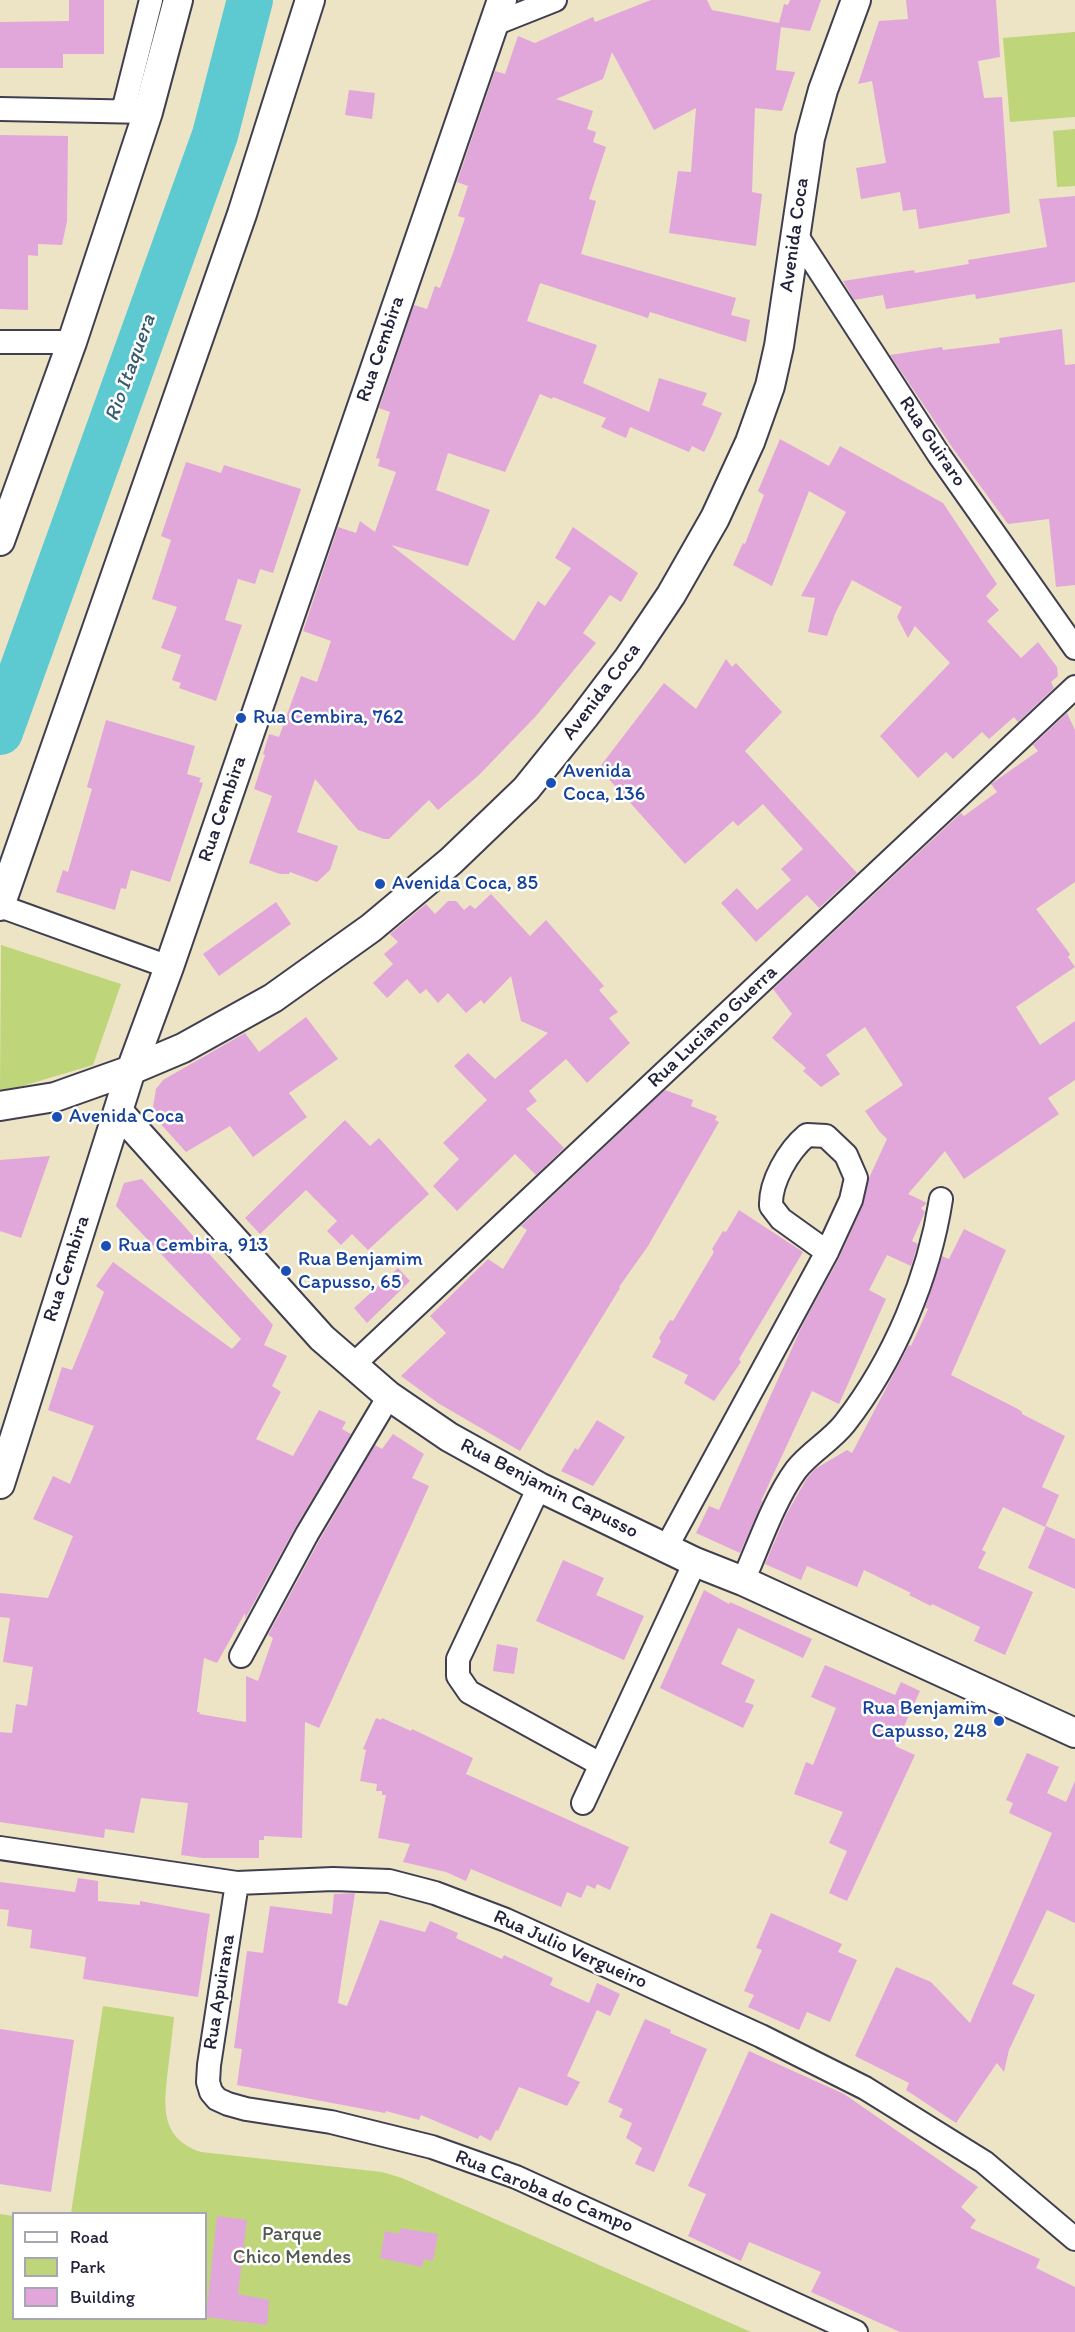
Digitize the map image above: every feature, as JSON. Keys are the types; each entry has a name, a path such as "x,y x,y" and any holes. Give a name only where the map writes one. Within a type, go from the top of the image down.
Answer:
{"street":[{"path":"135,112 151,0"},
{"path":"0,541 72,342 135,112 177,0"},
{"path":"169,967 0,906 242,213 310,0"},
{"path":"497,13 555,0"},
{"name":"Avenida Coca","path":"0,1106 55,1096 131,1070 183,1048 273,998 371,928 451,861 526,789 584,717 628,659 671,595 715,518 750,442 770,386 779,346 810,138 823,90 856,0"},
{"name":"Rua Cembira","path":"0,1484 131,1070 169,967 497,13"},
{"path":"0,109 135,112"},
{"name":"Rua Guiraro","path":"795,233 939,455 1075,648"},
{"path":"0,342 72,342"},
{"name":"Rua Luciano Guerra","path":"352,1366 1075,687"},
{"name":"Rua Benjamin Capusso","path":"118,1111 322,1338 389,1396 449,1437 539,1487 695,1562 743,1581 1075,1733"},
{"path":"666,1548 827,1252 851,1200 856,1178 846,1155 826,1137 807,1135 793,1149 772,1189 771,1206 781,1219 827,1252"},
{"path":"743,1581 783,1493 796,1470 808,1456 843,1425 860,1402 885,1358 926,1268 941,1199"},
{"path":"241,1656 308,1534 389,1396"},
{"path":"539,1487 458,1659 458,1676 469,1692 600,1764"},
{"path":"583,1803 695,1562"},
{"name":"Rua Julio Vergueiro","path":"0,1848 237,1883 333,1879 389,1881 435,1893 506,1920 760,2036 865,2088 984,2162 1075,2239"},
{"name":"Rua Apuirana","path":"217,2099 211,2092 208,2082 209,2065 237,1883"},
{"name":"Rua Caroba do Campo","path":"217,2099 246,2109 331,2122 432,2147 506,2173 856,2332"}],"green space":[{"path":"1075,32 1075,117 1010,122 1003,38"},
{"path":"1075,129 1075,186 1057,187 1053,131"},
{"path":"1,945 121,984 93,1065 0,1091"},
{"name":"Parque Chico Mendes","path":"103,2006 174,2017 166,2095 167,2119 171,2129 187,2146 201,2152 382,2172 402,2178 751,2332 0,2332 0,2214 12,2216 12,2320 207,2320 207,2212 71,2212"}],"building":[{"path":"69,0 104,0 104,54 63,54 63,68 0,68 0,22 69,21"},
{"path":"651,0 707,0 712,10 779,23 784,4 788,5 790,0 821,0 810,31 781,27 776,70 795,72 782,111 755,108 752,192 762,194 756,246 669,233 678,171 691,172 696,108 654,130 612,52 603,79 556,99 593,111 587,129 596,132 593,142 606,147 589,199 596,201 581,254 736,298 731,315 750,320 746,342 650,312 648,318 540,283 527,321 597,345 583,383 649,412 659,378 707,393 702,405 722,413 711,438 704,452 692,446 689,452 630,427 626,438 601,427 606,418 540,394 505,472 448,453 436,490 490,510 468,566 391,545 514,641 538,601 545,606 571,568 555,558 573,527 638,573 621,602 610,595 583,633 596,643 536,716 479,775 438,810 429,800 389,839 384,839 358,830 315,779 297,832 338,846 330,870 317,882 290,872 280,874 249,863 272,796 254,789 269,734 279,737 301,676 317,682 331,641 303,631 338,527 356,533 360,521 375,532 396,472 378,466 380,459 376,458 390,412 379,408 414,305 427,309 435,286 440,288 454,250 465,218 458,216 468,186 457,182 495,71 505,74 518,36 535,43 593,17 595,22"},
{"path":"906,0 996,0 1000,57 978,61 984,98 1002,97 1010,213 919,229 916,209 903,211 900,192 861,199 856,168 886,163 872,81 858,84 879,21 908,19"},
{"path":"349,90 375,93 372,119 345,115"},
{"path":"0,135 68,136 67,221 62,245 38,244 38,256 28,255 28,310 0,309"},
{"path":"1075,196 1075,282 976,299 975,294 886,309 883,295 854,300 843,281 969,264 968,260 1047,247 1039,199"},
{"path":"1062,329 1065,365 1075,364 1075,585 1056,587 1049,519 1008,524 954,450 890,355 942,347 943,350 1000,343 999,338"},
{"path":"780,439 829,466 840,446 943,503 997,584 986,596 999,610 987,621 1021,658 1038,642 1057,667 1058,676 1051,682 1054,688 1018,722 1014,717 989,739 982,732 953,759 946,752 918,778 880,736 950,663 915,626 908,638 897,617 902,607 852,580 827,636 808,632 815,598 801,596 846,512 809,491 772,586 733,565 743,543 745,544 764,495 758,491"},
{"path":"186,462 221,473 224,465 301,489 273,573 260,569 255,584 238,579 225,620 242,625 216,701 179,688 181,683 172,680 181,655 161,648 177,607 152,599 171,540 161,536"},
{"path":"726,659 732,667 736,663 782,712 745,751 857,873 819,908 807,895 756,942 721,903 737,888 757,910 791,880 781,869 803,849 763,804 738,826 733,821 685,864 599,768 664,683 696,709"},
{"path":"1067,713 1075,730 1075,882 1036,909 1070,954 1068,957 1075,967 1016,1007 1040,1045 1075,1021 1075,1080 1048,1098 1059,1114 964,1179 945,1151 908,1194 927,1203 921,1208 925,1212 912,1241 918,1244 911,1266 887,1255 869,1290 886,1299 839,1404 812,1391 761,1501 763,1500 740,1553 696,1533 709,1506 719,1510 802,1326 839,1258 863,1205 869,1178 887,1139 865,1111 903,1085 865,1027 826,1055 840,1074 821,1087 803,1071 806,1068 772,1038 792,1014 773,989 961,813 964,816 997,792 991,784 1038,751 1033,745"},
{"path":"106,720 195,746 187,774 201,778 199,782 203,783 170,882 131,870 126,889 121,888 115,910 56,892 63,870 68,872 92,789 87,787"},
{"path":"491,894 530,936 546,920 604,986 599,990 618,1012 609,1018 630,1043 587,1083 566,1059 529,1091 537,1101 526,1109 564,1148 536,1175 515,1154 457,1211 433,1186 459,1159 443,1143 487,1100 454,1066 468,1053 495,1079 548,1033 521,1021 511,976 484,1004 481,1000 466,1013 448,993 438,1003 426,989 420,994 407,979 387,998 373,983 393,964 384,954 398,942 390,934 426,904 435,914 448,901 456,901 464,910 470,905 475,909"},
{"path":"276,902 291,924 219,976 203,954"},
{"path":"306,1017 338,1059 289,1093 307,1117 253,1157 230,1126 186,1152 158,1121 153,1107 156,1089 163,1080 245,1033 259,1052"},
{"path":"665,1090 693,1100 691,1106 717,1116 715,1120 719,1122 648,1246 619,1287 520,1451 438,1403 401,1376 446,1333 430,1316 488,1259 503,1269 527,1230 521,1226"},
{"path":"345,1120 370,1146 379,1138 429,1194 368,1250 352,1234 341,1245 327,1231 337,1221 306,1190 260,1234 245,1218"},
{"path":"50,1156 21,1238 0,1231 0,1160"},
{"path":"142,1179 273,1325 264,1345 287,1356 272,1386 281,1392 256,1439 293,1456 319,1410 346,1422 342,1429 351,1434 295,1528 245,1619 245,1613 217,1663 204,1658 197,1712 200,1712 199,1714 246,1722 246,1676 258,1681 273,1638 268,1635 375,1445 382,1449 393,1434 424,1454 412,1478 429,1486 319,1728 305,1722 302,1838 264,1836 264,1840 259,1840 259,1858 203,1858 181,1855 188,1803 141,1798 134,1833 105,1829 104,1838 0,1822 0,1732 12,1733 16,1704 27,1706 33,1667 3,1662 10,1618 0,1617 0,1593 48,1598 73,1536 33,1519 53,1476 70,1484 94,1426 48,1410 62,1367 72,1370 104,1292 96,1286 113,1262 232,1349 241,1339 116,1206 124,1183"},
{"path":"739,1210 803,1252 739,1359 741,1362 714,1401 684,1383 688,1375 652,1357 661,1341 659,1338 670,1320 673,1321 714,1252 712,1249 723,1231 726,1232"},
{"path":"964,1229 1006,1250 951,1375 1065,1436 1042,1487 1059,1495 1045,1527 1003,1507 982,1550 986,1552 978,1568 1033,1592 1005,1655 974,1641 980,1627 932,1604 931,1606 909,1595 911,1593 864,1570 857,1587 807,1566 801,1580 765,1564 786,1515 807,1478 815,1469 847,1450 852,1453 909,1345 911,1346 928,1309 925,1308 942,1256 949,1259"},
{"path":"398,1268 410,1281 367,1323 354,1308"},
{"path":"597,1420 625,1437 593,1486 561,1471 575,1448 578,1450"},
{"path":"1046,1526 1075,1539 1075,1589 1028,1568"},
{"path":"563,1560 604,1578 596,1595 644,1616 624,1660 536,1621"},
{"path":"704,1590 729,1604 730,1602 812,1639 803,1658 738,1628 721,1664 755,1680 745,1702 754,1705 743,1728 660,1688"},
{"path":"497,1644 518,1648 514,1674 493,1671"},
{"path":"825,1665 895,1695 901,1682 920,1691 895,1746 915,1755 847,1901 829,1893 847,1851 829,1843 843,1812 794,1794 806,1762 813,1765 836,1708 811,1697"},
{"path":"376,1718 381,1720 382,1718 411,1731 412,1729 473,1758 466,1774 629,1847 610,1890 597,1884 595,1889 587,1885 581,1898 567,1892 561,1907 471,1869 466,1881 446,1872 403,1862 410,1844 378,1838 386,1795 382,1795 382,1791 376,1791 377,1784 360,1781 366,1750 363,1749"},
{"path":"1027,1753 1059,1767 1047,1793 1066,1802 1075,1781 1075,1923 1047,1910 1012,1984 1035,1995 1009,2050 1004,2072 997,2063 956,2123 906,2090 909,2083 855,2056 896,1967 931,1982 970,2023 1052,1833 1009,1813 1013,1803 1006,1800"},
{"path":"78,1878 98,1881 98,1901 140,1905 140,1901 210,1914 198,1997 83,1979 86,1957 30,1948 32,1930 7,1926 9,1910 0,1909 0,1882 75,1892"},
{"path":"355,1893 338,2003 347,2006 380,1920 425,1932 430,1921 458,1933 456,1938 502,1959 504,1955 553,1978 550,1985 589,2003 597,1983 620,1994 610,2016 597,2010 567,2076 580,2082 567,2106 519,2087 491,2141 480,2135 478,2139 421,2115 419,2120 386,2111 385,2113 237,2085 242,2049 234,2048 247,1951 263,1953 270,1906 332,1914 334,1894"},
{"path":"771,1913 842,1944 838,1952 857,1960 830,2022 807,2012 799,2030 748,2007 754,1995 744,1991 762,1950 756,1948"},
{"path":"645,2019 707,2049 654,2172 635,2164 642,2148 626,2138 632,2123 619,2117 623,2109 608,2102"},
{"path":"0,2029 74,2040 51,2192 0,2184"},
{"path":"749,2051 844,2094 978,2187 961,2207 976,2220 970,2228 1040,2259 1036,2268 1075,2287 1075,2332 900,2332 811,2292 821,2272 749,2242 741,2261 688,2236 706,2194 688,2186"},
{"path":"217,2216 247,2220 238,2294 269,2300 267,2325 207,2317"},
{"path":"400,2228 438,2234 433,2261 424,2259 422,2267 380,2258 385,2231 399,2234"}],"waterway":[{"name":"Rio Itaquera","path":"0,732 215,135 250,0"}],"place":[{"name":"Rua Cembira, 762","path":"241,718"},
{"name":"Avenida Coca, 136","path":"551,783"},
{"name":"Avenida Coca, 85","path":"380,884"},
{"name":"Avenida Coca","path":"57,1117"},
{"name":"Rua Cembira, 913","path":"106,1246"},
{"name":"Rua Benjamim Capusso, 65","path":"286,1271"},
{"name":"Rua Benjamim Capusso, 248","path":"999,1721"}]}
